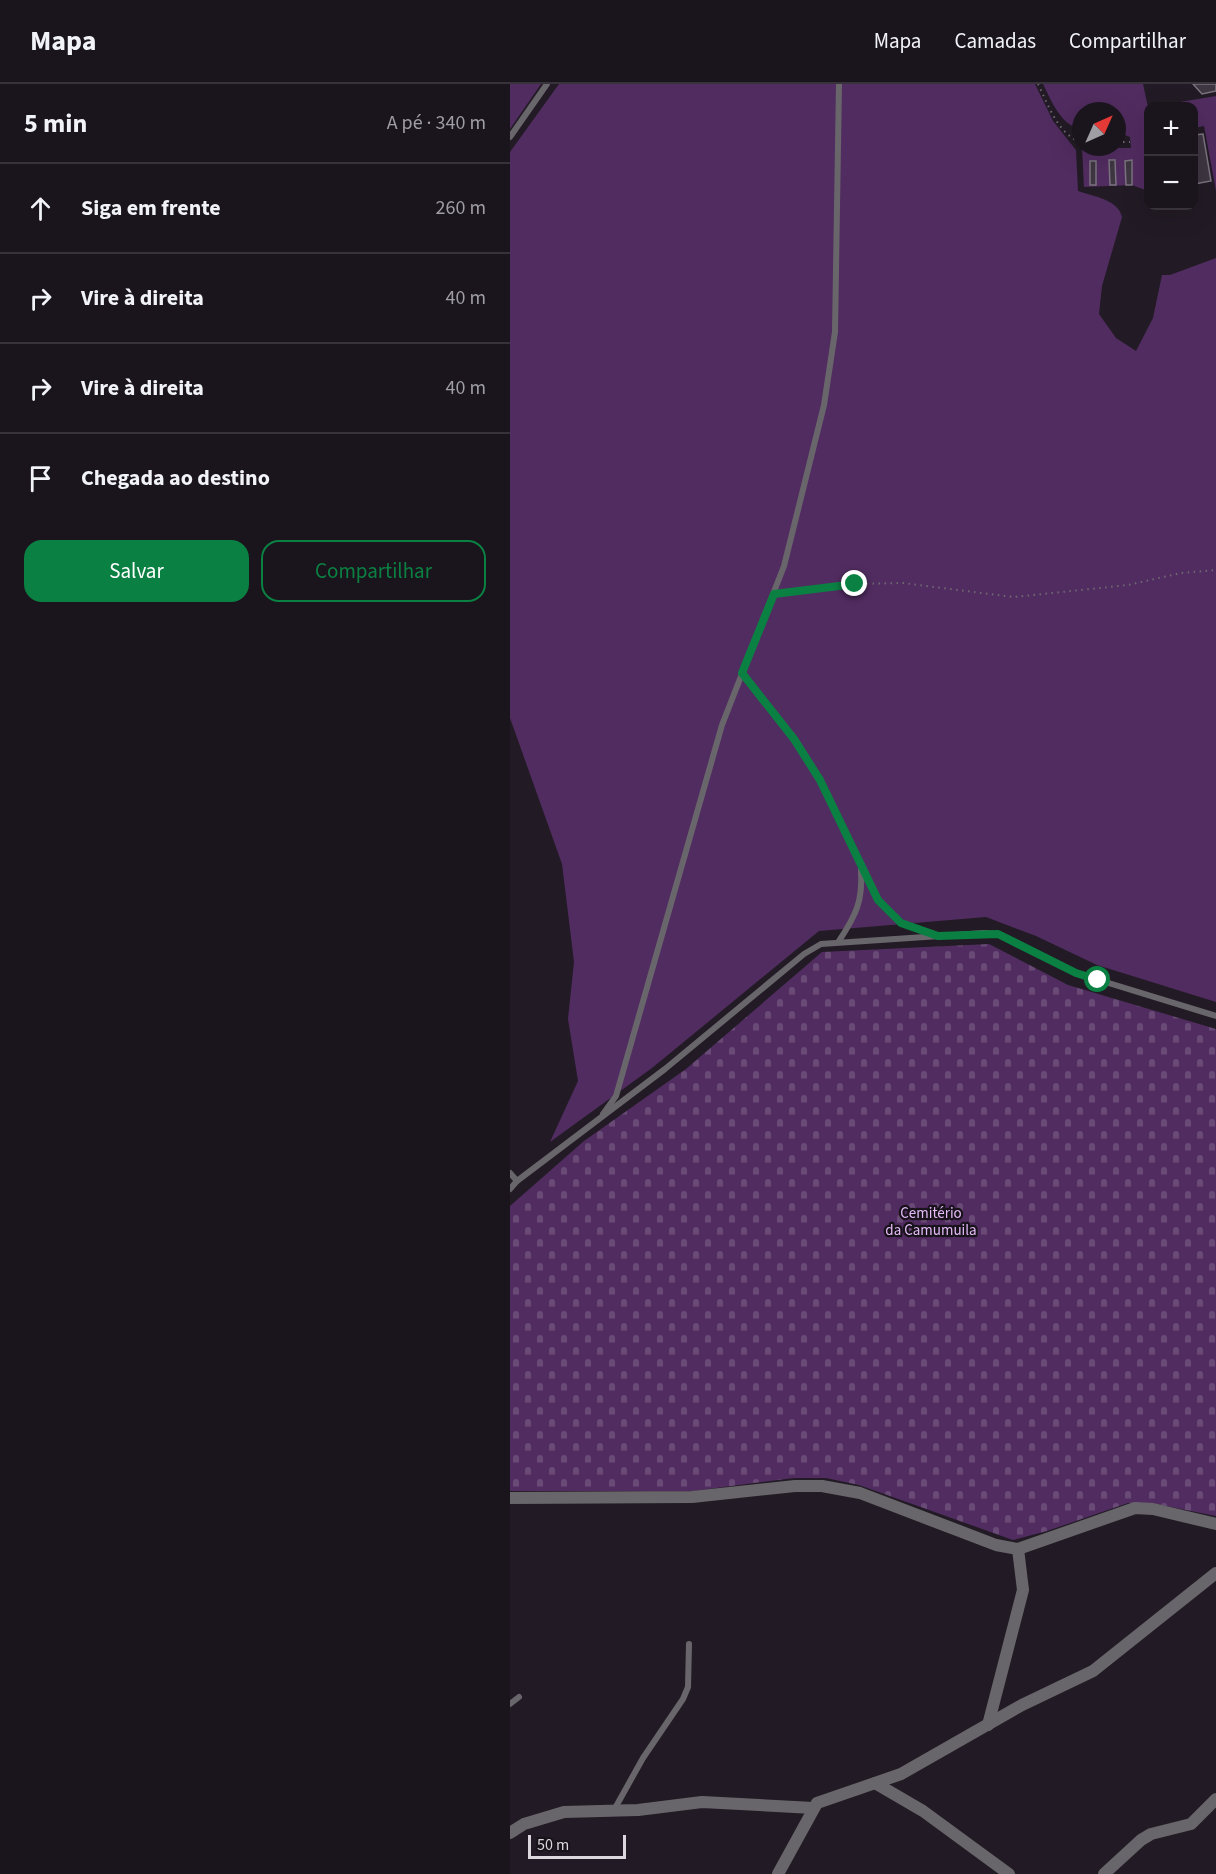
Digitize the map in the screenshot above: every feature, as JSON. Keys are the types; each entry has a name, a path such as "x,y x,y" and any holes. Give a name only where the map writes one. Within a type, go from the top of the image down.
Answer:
{"street":[{"path":"510,1498 692,1497 795,1486 822,1486 860,1493 996,1545 1018,1549 1135,1508 1153,1509 1216,1524"},
{"path":"988,1725 1023,1590 1018,1549"},
{"path":"778,1874 813,1808 823,1799 901,1774 1022,1705 1093,1671 1216,1573"},
{"path":"875,1783 922,1811 1009,1874"},
{"path":"1104,1874 1141,1840 1151,1834 1191,1824 1216,1799"},
{"path":"510,1833 524,1824 564,1812 702,1802 813,1808"}],"lane":[{"path":"510,137 547,84"},
{"path":"603,1113 616,1096 722,725 774,594 808,474 824,405 835,332 839,84"},
{"path":"742,673 794,739 820,780 852,843 860,867 878,900 901,923 938,936"},
{"path":"839,941 855,916 862,893 860,867"},
{"path":"510,1189 603,1113 665,1069 804,954 821,944 839,941 998,934 1076,973 1216,1016"},
{"path":"510,1173 517,1181"},
{"path":"613,1810 643,1758 683,1699 688,1687 689,1644"},
{"path":"510,1704 519,1697"}],"path":[{"path":"1038,84 1056,120 1072,139"},
{"path":"774,594 855,584 903,583 1014,597 1128,585 1181,573 1216,570"}],"green space":[{"path":"510,84 541,84 510,129"},
{"path":"559,84 1035,84 1053,121 1072,145 1072,156 1076,156 1078,191 1111,202 1120,211 1122,217 1102,286 1099,314 1116,338 1136,351 1153,318 1162,275 1170,275 1216,258 1216,1002 1097,965 1036,936 986,917 819,931 652,1068 550,1142 578,1081 568,1019 574,962 562,864 510,718 510,152"},
{"path":"1043,84 1143,84 1147,102 1144,102 1144,190 1132,185 1084,187 1082,156 1126,156 1126,148 1131,148 1130,137 1126,135 1126,102 1072,102 1072,126 1062,118"},
{"path":"1216,96 1216,191 1204,126 1198,127 1198,102 1180,102"},
{"name":"Cemitério da Camumuila","path":"989,944 1068,985 1216,1029 1216,1516 1151,1503 1128,1503 1047,1531 1013,1540 859,1485 826,1478 794,1478 693,1491 510,1491 510,1206 584,1141 686,1069 822,952"}],"building":[{"path":"1193,84 1216,84 1216,91 1202,94"},
{"path":"1203,134 1211,181 1198,183 1198,156 1198,135"},
{"path":"1109,160 1115,160 1116,185 1110,185"},
{"path":"1132,160 1132,185 1126,185 1125,161"},
{"path":"1090,161 1096,161 1096,185 1090,185"}],"route":[{"path":"855,584 774,594 742,673 794,739 820,780 852,843 860,867 878,900 901,923 938,936 998,934 1076,973 1098,980"}]}
